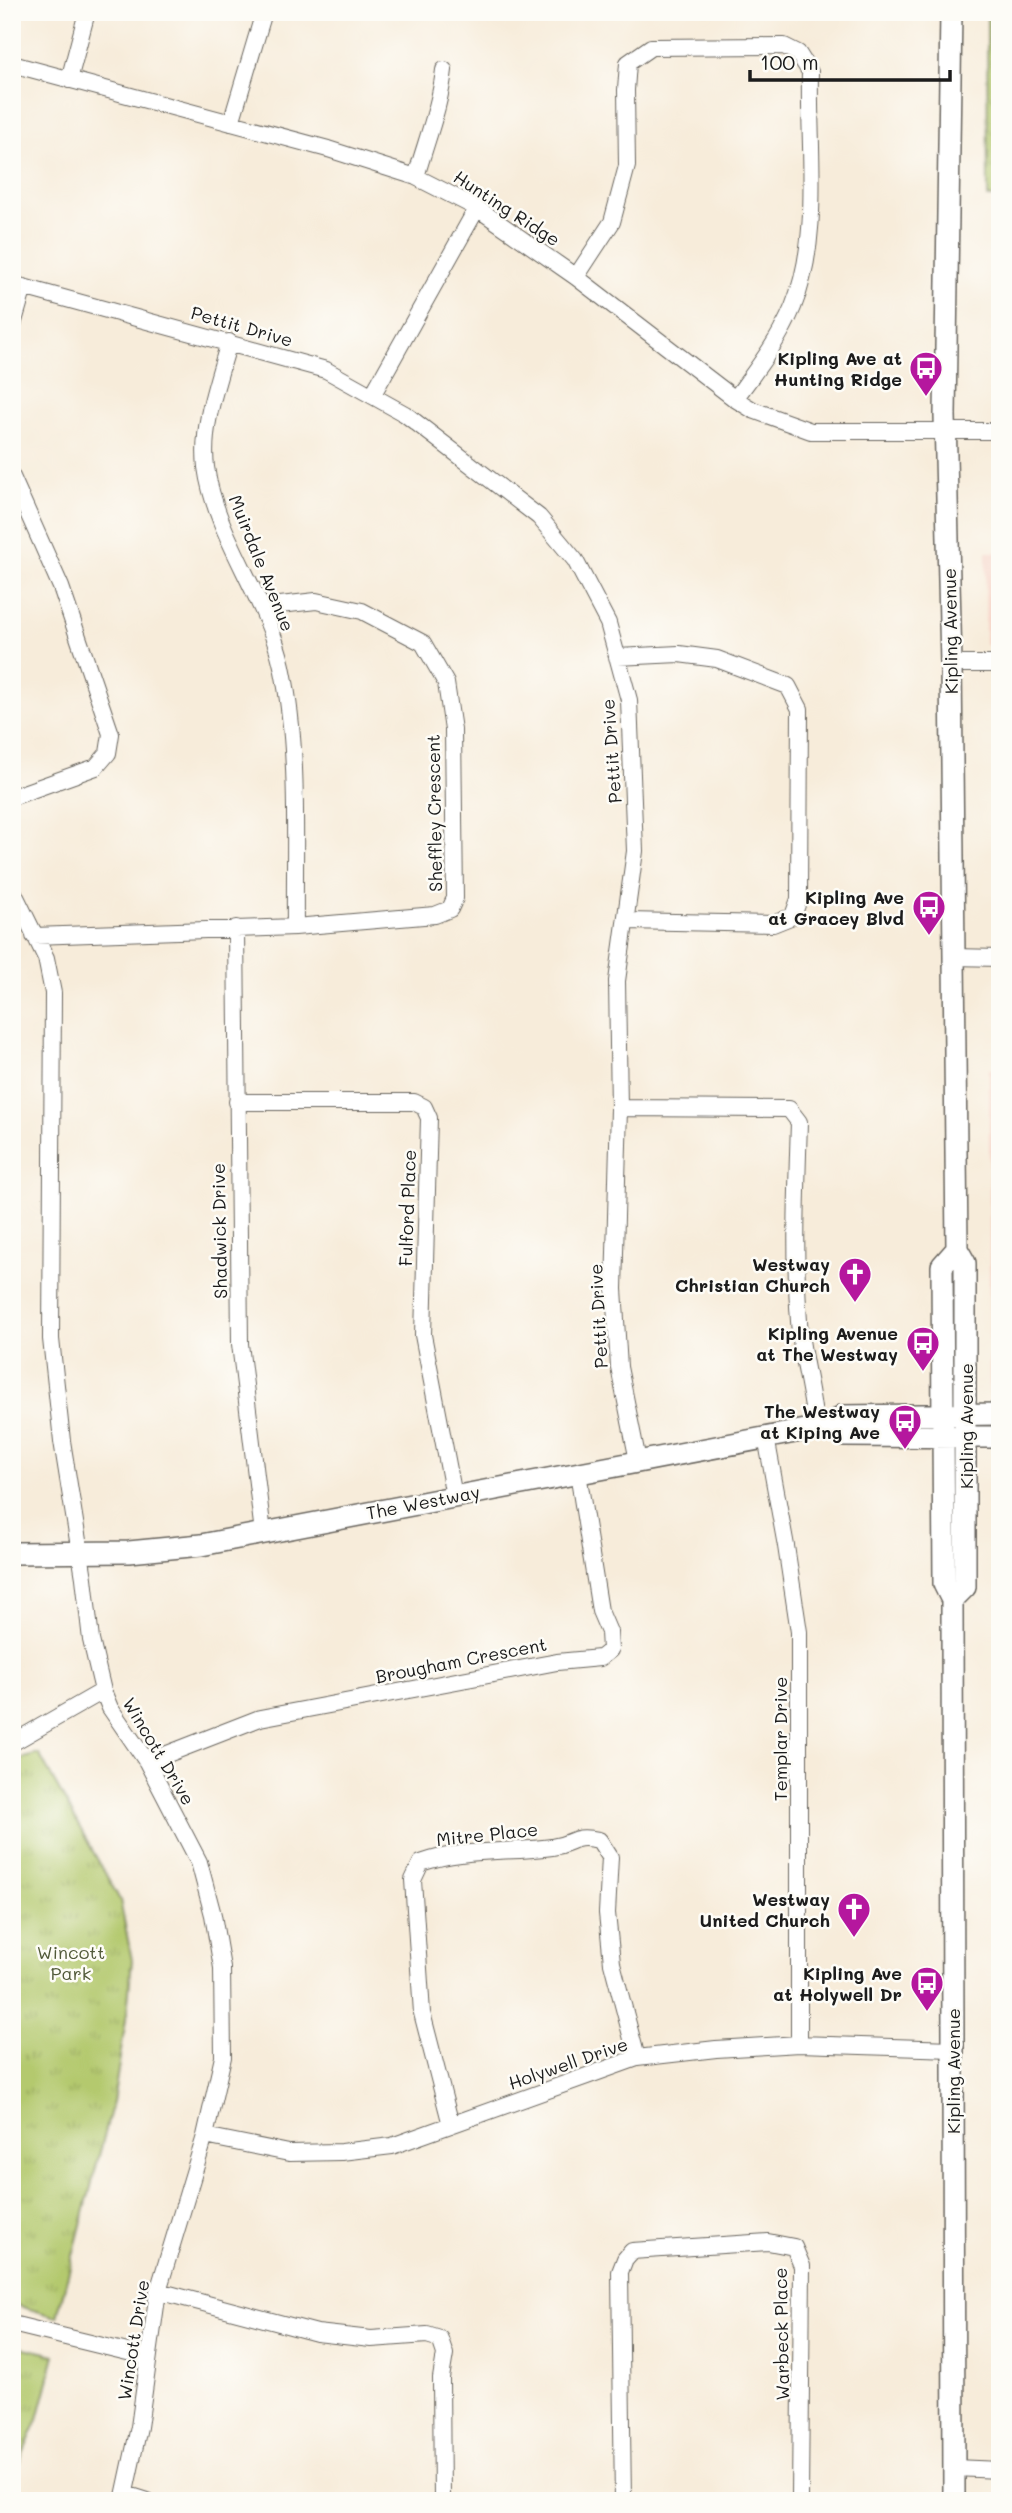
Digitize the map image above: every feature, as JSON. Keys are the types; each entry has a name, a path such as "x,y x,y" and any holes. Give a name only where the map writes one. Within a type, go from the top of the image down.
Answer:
{"main road":[{"name":"Kipling Avenue","path":"951,12 945,432 951,664 957,1249 965,1263 966,1414 965,1587 952,1600"},
{"name":"Kipling Avenue","path":"954,2501 952,1600 944,1584 942,1266 957,1249"},
{"name":"The Westway","path":"12,1553 130,1552 167,1549 264,1533 823,1426 842,1416 1000,1414"},
{"path":"823,1426 844,1436 1000,1437"}],"street":[{"path":"69,80 87,12"},
{"path":"231,122 264,12"},
{"path":"576,277 612,222 627,166 628,63 651,47 784,46 798,53 810,72 810,215 804,271 792,308 772,348 735,398"},
{"name":"Hunting Ridge","path":"12,64 328,149 416,177 477,208 576,277 735,398 771,418 811,431 1000,431"},
{"path":"416,177 423,147 441,99 444,70"},
{"path":"373,394 477,208"},
{"path":"12,328 18,285"},
{"name":"Pettit Drive","path":"18,285 326,370 405,414 539,517 575,560 608,623 629,701 635,851 617,981 619,1108 614,1289 619,1367 638,1461"},
{"name":"Muirdale Avenue","path":"229,342 208,419 206,467 219,514 262,607 281,664 292,728 295,927"},
{"path":"12,477 61,587 111,734 108,753 96,767 12,797"},
{"name":"Sheffley Crescent","path":"34,936 295,927 435,915 450,909 456,898 453,730 446,682 423,643 362,611 316,601 262,607"},
{"path":"617,657 679,654 717,659 788,686 800,709 799,899 793,916 773,924 627,921"},
{"path":"951,664 1000,664"},
{"name":"Wincott Drive","path":"12,888 46,958 53,993 51,1339 55,1394 91,1640 103,1691 110,1708 147,1762 199,1862 213,1914 222,1968 223,2057 205,2136 158,2291 139,2427 125,2498"},
{"name":"Shadwick Drive","path":"236,928 240,1344 264,1533"},
{"path":"953,957 1000,958"},
{"name":"Fulford Place","path":"237,1102 414,1102 424,1107 429,1118 423,1335 454,1496"},
{"path":"619,1108 789,1109 799,1122 796,1217 799,1322 813,1399 823,1426"},
{"name":"Templar Drive","path":"766,1437 799,1632 799,2044"},
{"name":"Brougham Crescent","path":"147,1762 260,1717 557,1662 600,1658 610,1650 609,1632 600,1611 578,1473"},
{"path":"12,1743 103,1691"},
{"name":"Mitre Place","path":"451,2125 422,2013 414,1880 421,1863 439,1856 555,1847 581,1836 599,1840 610,1857 607,1913 612,1962 637,2057"},
{"name":"Holywell Drive","path":"205,2136 289,2153 341,2152 392,2146 637,2057 799,2044 953,2049"},
{"name":"Warbeck Place","path":"623,2501 620,2272 625,2259 632,2251 768,2242 794,2247 802,2266 800,2501"},
{"path":"158,2291 317,2333 371,2339 427,2335 440,2339 445,2354 441,2378 442,2501"},
{"path":"12,2324 148,2357"},
{"path":"954,2468 1000,2470"},
{"path":"125,2498 148,2501"}],"shaded area":[{"path":"986,552 1000,552 1000,645 985,645"},
{"path":"989,1069 1000,1069 1000,1400 991,1397 989,1391"}],"green space":[{"path":"987,12 1000,12 1000,197 988,197"},
{"name":"Wincott Park","path":"39,1754 120,1900 132,1960 113,2102 57,2317 12,2304 12,1761"},
{"path":"12,2345 55,2355 38,2419 12,2479"}],"place":[{"name":"Kipling Ave at Hunting Ridge","path":"926,398"},
{"name":"Kipling Ave at Gracey Blvd","path":"929,937"},
{"name":"Westway Christian Church","path":"855,1304"},
{"name":"Kipling Avenue at The Westway","path":"923,1373"},
{"name":"The Westway at Kiping Ave","path":"905,1451"},
{"name":"Westway United Church","path":"854,1939"},
{"name":"Kipling Ave at Holywell Dr","path":"927,2013"}]}
